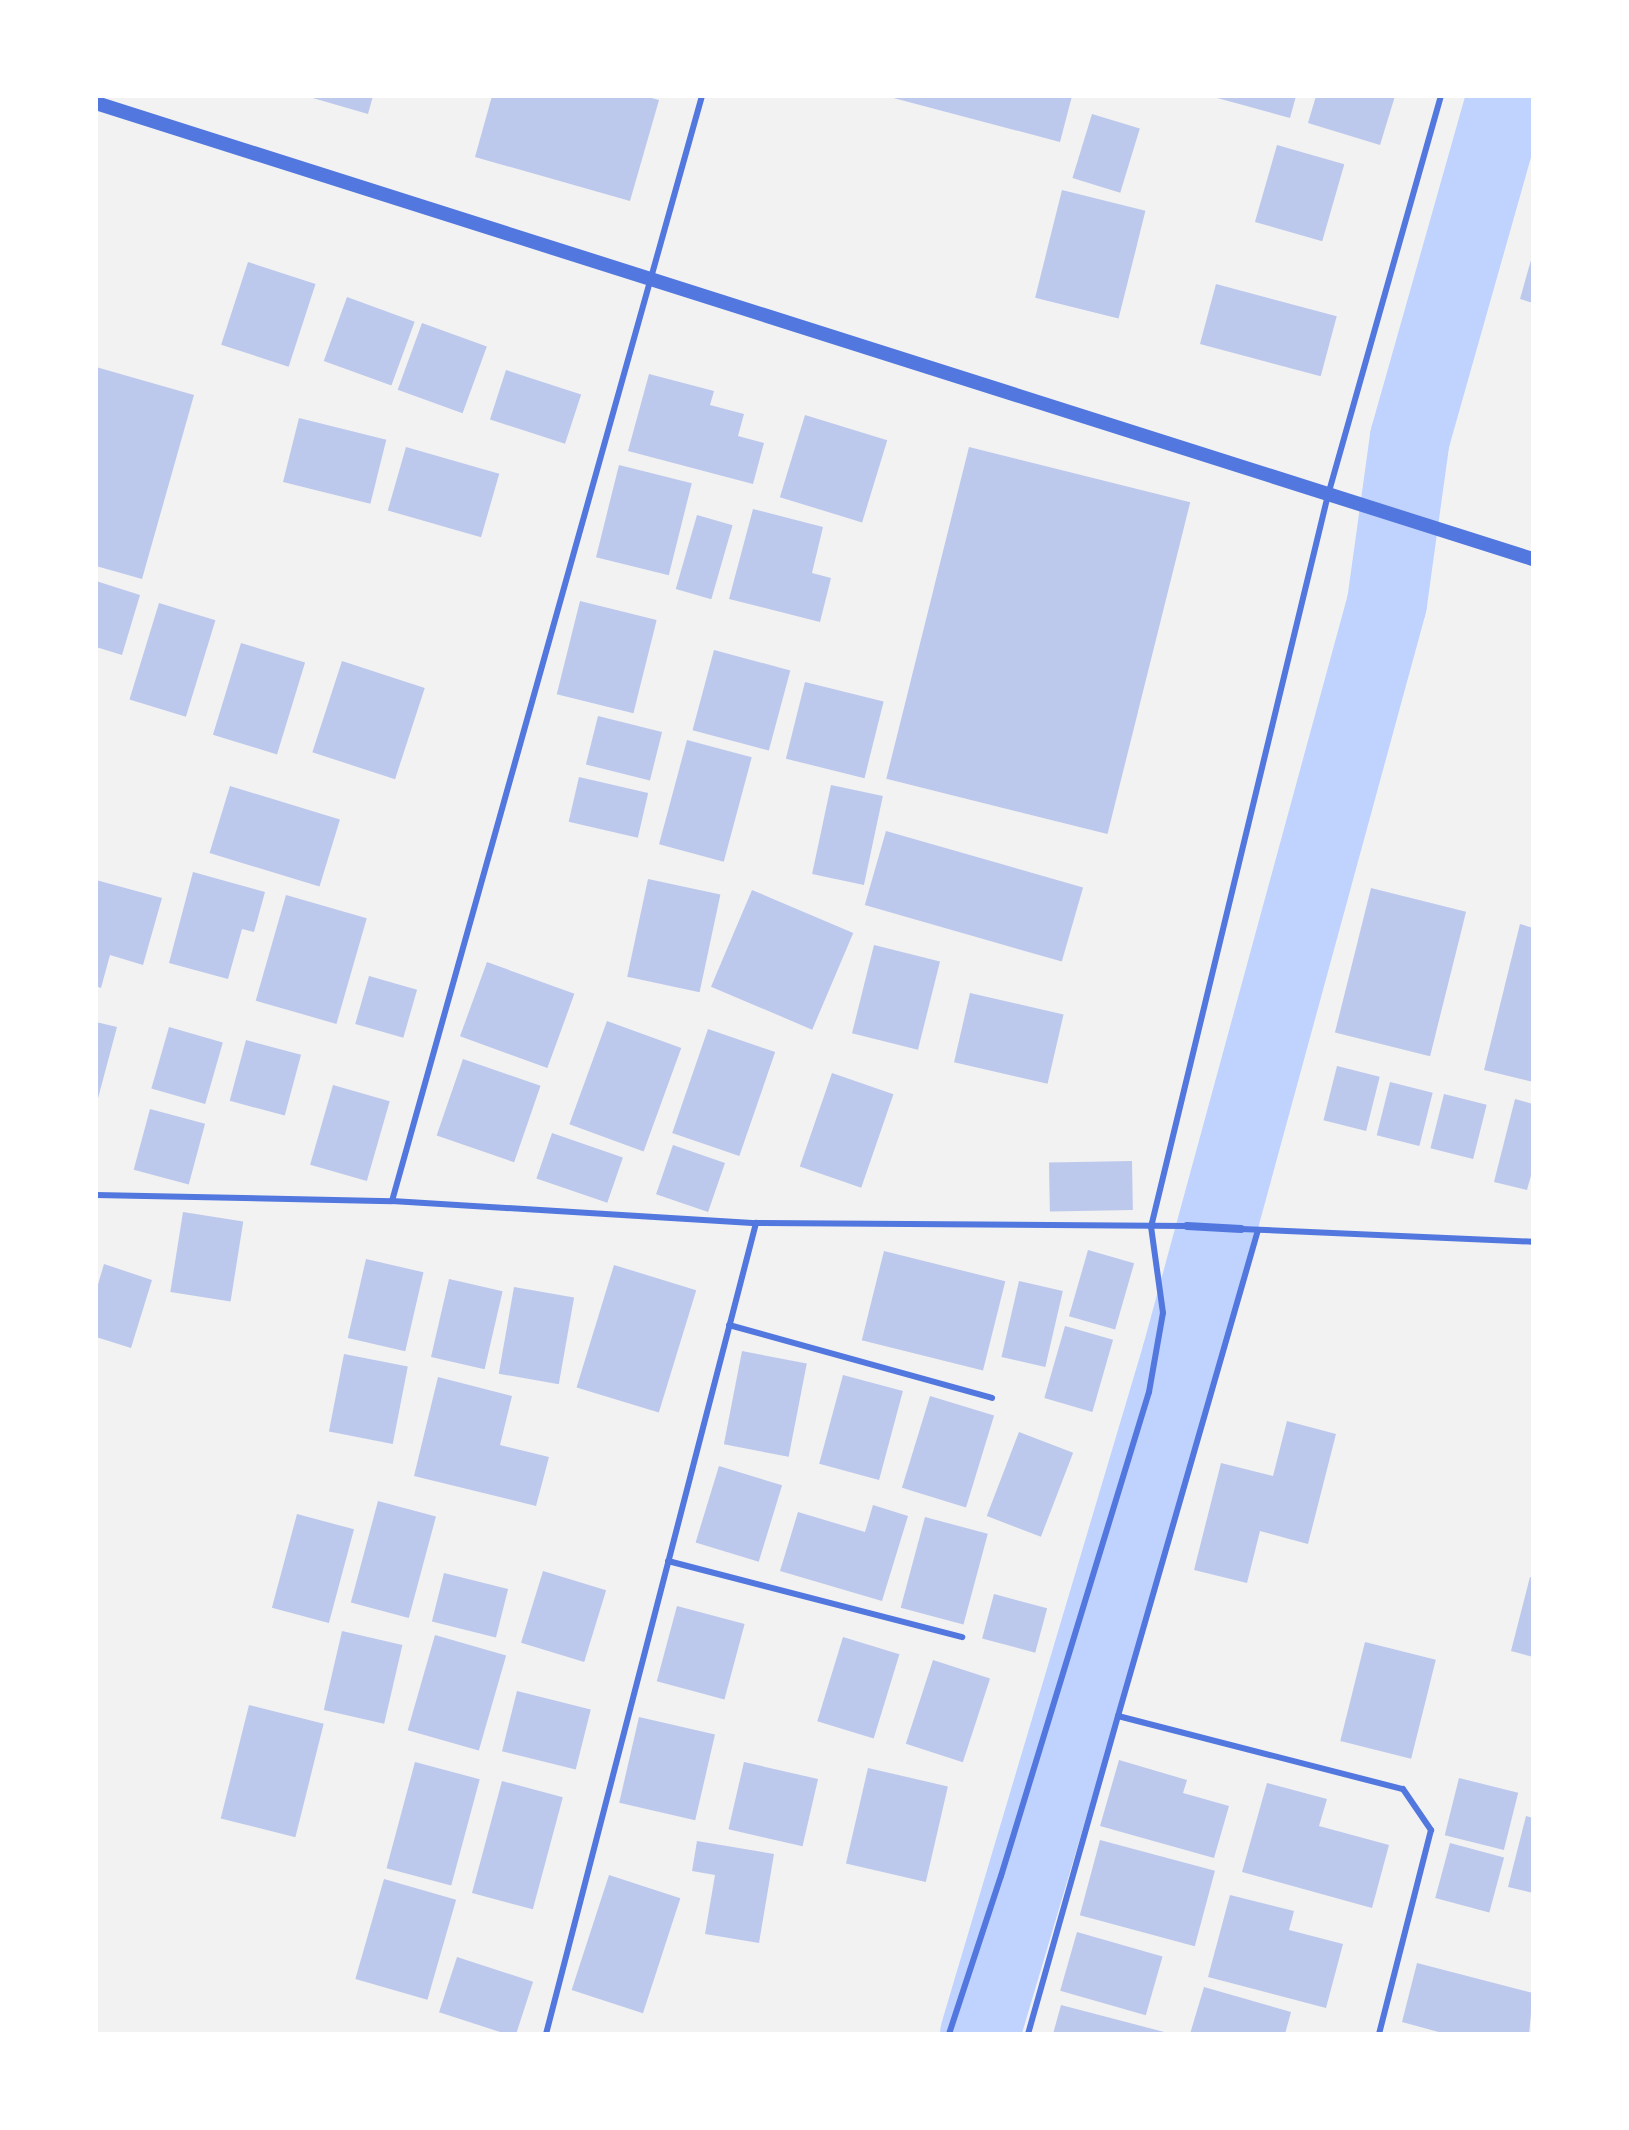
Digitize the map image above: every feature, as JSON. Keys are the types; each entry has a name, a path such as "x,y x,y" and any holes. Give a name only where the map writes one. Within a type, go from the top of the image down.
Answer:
{"street":[{"path":"96,103 1533,559"},
{"path":"1187,1226 1241,1229"}],"lane":[{"path":"392,1201 653,280 702,96"},
{"path":"949,2034 1006,1862 1149,1392 1163,1313 1151,1227 1328,495 1441,96"},
{"path":"96,1195 392,1201 756,1223 1187,1226"},
{"path":"546,2034 756,1223"},
{"path":"1241,1229 1533,1242"},
{"path":"1028,2034 1258,1230"},
{"path":"729,1325 992,1398"},
{"path":"668,1561 962,1637"},
{"path":"1118,1716 1403,1789 1431,1830 1379,2034"}],"building":[{"path":"306,96 373,96 368,114"},
{"path":"492,96 644,96 659,100 630,201 475,157"},
{"path":"886,96 1072,96 1060,142"},
{"path":"1210,96 1296,96 1290,118"},
{"path":"1316,96 1395,96 1380,145 1308,123"},
{"path":"1092,114 1140,129 1120,193 1072,178"},
{"path":"1277,145 1344,164 1322,241 1255,222"},
{"path":"1062,190 1145,211 1119,319 1035,298"},
{"path":"1533,253 1533,303 1520,299"},
{"path":"248,262 316,284 289,367 221,345"},
{"path":"1216,284 1337,316 1321,376 1200,344"},
{"path":"347,297 415,322 391,386 324,361"},
{"path":"422,323 487,347 463,413 398,390"},
{"path":"96,367 194,395 142,579 96,566"},
{"path":"506,370 581,394 565,444 490,419"},
{"path":"649,374 714,391 710,405 744,414 738,436 764,443 753,484 628,451"},
{"path":"805,415 887,440 862,522 780,497"},
{"path":"299,418 386,440 370,504 283,482"},
{"path":"406,447 499,474 481,537 388,510"},
{"path":"969,447 1190,502 1107,834 886,779"},
{"path":"619,465 692,483 669,575 596,557"},
{"path":"753,509 823,527 812,573 831,578 820,622 729,599"},
{"path":"697,515 733,525 711,599 676,589"},
{"path":"96,581 140,595 122,655 96,647"},
{"path":"580,601 657,620 633,713 557,694"},
{"path":"159,603 215,620 186,717 129,700"},
{"path":"241,643 305,663 277,754 213,735"},
{"path":"714,650 790,670 769,751 693,730"},
{"path":"342,661 425,688 395,779 312,752"},
{"path":"805,682 884,702 864,778 786,759"},
{"path":"598,716 662,732 650,780 586,765"},
{"path":"687,740 752,757 724,862 659,844"},
{"path":"579,777 648,793 638,838 569,822"},
{"path":"831,785 883,796 864,885 812,874"},
{"path":"230,786 340,820 320,887 210,853"},
{"path":"886,831 1083,888 1062,962 865,905"},
{"path":"193,872 265,892 254,932 242,929 228,979 169,963"},
{"path":"648,879 720,894 700,992 627,977"},
{"path":"96,880 162,898 143,965 110,955 101,988 96,986"},
{"path":"1371,888 1466,912 1430,1056 1335,1033"},
{"path":"752,890 853,933 812,1030 711,987"},
{"path":"286,895 367,918 336,1024 256,1001"},
{"path":"1520,924 1533,928 1533,1082 1484,1070"},
{"path":"874,945 940,961 918,1050 852,1033"},
{"path":"487,962 574,994 547,1068 460,1036"},
{"path":"369,976 417,990 403,1038 355,1024"},
{"path":"970,993 1064,1015 1048,1084 954,1062"},
{"path":"607,1021 681,1048 644,1151 569,1124"},
{"path":"96,1022 117,1027 97,1102 96,1102"},
{"path":"169,1027 223,1042 205,1104 151,1089"},
{"path":"708,1029 775,1052 739,1156 672,1133"},
{"path":"246,1040 301,1055 285,1116 230,1101"},
{"path":"463,1059 541,1086 514,1162 437,1136"},
{"path":"1337,1066 1380,1077 1366,1131 1323,1120"},
{"path":"832,1073 893,1094 861,1188 800,1167"},
{"path":"1390,1082 1433,1093 1419,1146 1377,1135"},
{"path":"333,1085 390,1101 367,1181 310,1165"},
{"path":"1444,1094 1487,1105 1473,1159 1430,1148"},
{"path":"1515,1099 1533,1104 1533,1168 1527,1190 1494,1182"},
{"path":"150,1109 205,1124 189,1185 134,1170"},
{"path":"552,1133 623,1157 607,1203 536,1178"},
{"path":"673,1145 725,1163 708,1212 656,1194"},
{"path":"1132,1161 1133,1210 1050,1211 1049,1162"},
{"path":"183,1212 243,1222 231,1302 170,1292"},
{"path":"1088,1250 1134,1263 1115,1330 1069,1316"},
{"path":"884,1251 1005,1281 983,1371 862,1340"},
{"path":"366,1259 423,1272 405,1351 348,1338"},
{"path":"104,1264 152,1280 131,1348 96,1337 96,1291"},
{"path":"614,1265 696,1290 659,1413 577,1387"},
{"path":"449,1279 503,1291 485,1369 431,1357"},
{"path":"1019,1281 1063,1291 1045,1367 1001,1357"},
{"path":"514,1287 574,1298 559,1384 499,1374"},
{"path":"1065,1326 1113,1340 1092,1412 1044,1398"},
{"path":"742,1351 807,1364 789,1457 724,1444"},
{"path":"344,1354 408,1366 393,1444 329,1432"},
{"path":"843,1375 903,1391 879,1480 819,1464"},
{"path":"438,1377 512,1396 500,1445 549,1457 536,1506 414,1476"},
{"path":"930,1396 994,1416 966,1507 902,1488"},
{"path":"1287,1421 1336,1434 1308,1544 1260,1531 1247,1583 1194,1570 1221,1463 1273,1476"},
{"path":"1019,1432 1073,1453 1041,1537 987,1516"},
{"path":"719,1466 782,1485 759,1562 696,1543"},
{"path":"378,1501 436,1517 409,1618 351,1602"},
{"path":"873,1505 908,1516 882,1601 780,1571 798,1512 865,1532"},
{"path":"297,1514 354,1529 329,1623 272,1608"},
{"path":"925,1517 988,1534 963,1625 901,1608"},
{"path":"543,1571 606,1590 584,1662 521,1643"},
{"path":"444,1573 508,1589 496,1637 432,1622"},
{"path":"1530,1577 1533,1578 1533,1657 1511,1651"},
{"path":"994,1594 1047,1608 1035,1653 982,1638"},
{"path":"677,1606 745,1624 724,1699 657,1681"},
{"path":"342,1631 402,1645 384,1724 324,1710"},
{"path":"435,1635 506,1655 479,1751 408,1730"},
{"path":"843,1637 899,1654 874,1738 817,1721"},
{"path":"1365,1642 1436,1660 1411,1759 1340,1741"},
{"path":"933,1660 990,1679 963,1762 906,1744"},
{"path":"517,1691 591,1709 576,1770 502,1751"},
{"path":"249,1705 324,1724 295,1837 221,1819"},
{"path":"639,1717 715,1735 695,1820 619,1803"},
{"path":"1119,1760 1187,1780 1183,1793 1229,1806 1214,1858 1100,1826"},
{"path":"415,1762 480,1779 451,1886 387,1868"},
{"path":"744,1762 818,1779 803,1846 728,1829"},
{"path":"868,1768 948,1786 926,1882 846,1863"},
{"path":"1459,1778 1518,1793 1504,1850 1445,1835"},
{"path":"502,1781 563,1797 533,1909 472,1893"},
{"path":"1267,1783 1327,1799 1319,1826 1389,1845 1372,1908 1242,1872"},
{"path":"1526,1816 1533,1818 1533,1893 1508,1887"},
{"path":"1100,1840 1215,1871 1195,1946 1080,1915"},
{"path":"697,1841 774,1854 759,1943 705,1934 715,1875 692,1871"},
{"path":"1450,1843 1504,1857 1489,1913 1435,1898"},
{"path":"609,1875 680,1898 643,2013 572,1990"},
{"path":"384,1879 456,1900 427,2000 355,1979"},
{"path":"1230,1895 1294,1911 1289,1930 1343,1944 1326,2008 1208,1977"},
{"path":"1077,1932 1163,1957 1146,2015 1060,1991"},
{"path":"457,1957 533,1982 516,2034 506,2034 439,2012"},
{"path":"1417,1963 1533,1993 1529,2034 1446,2034 1402,2022"},
{"path":"1204,1987 1291,2012 1285,2034 1190,2034"},
{"path":"1061,2005 1168,2033 1168,2034 1053,2034"}],"waterway":[{"path":"980,2034 1182,1355 1387,603 1410,438 1507,96"}]}
